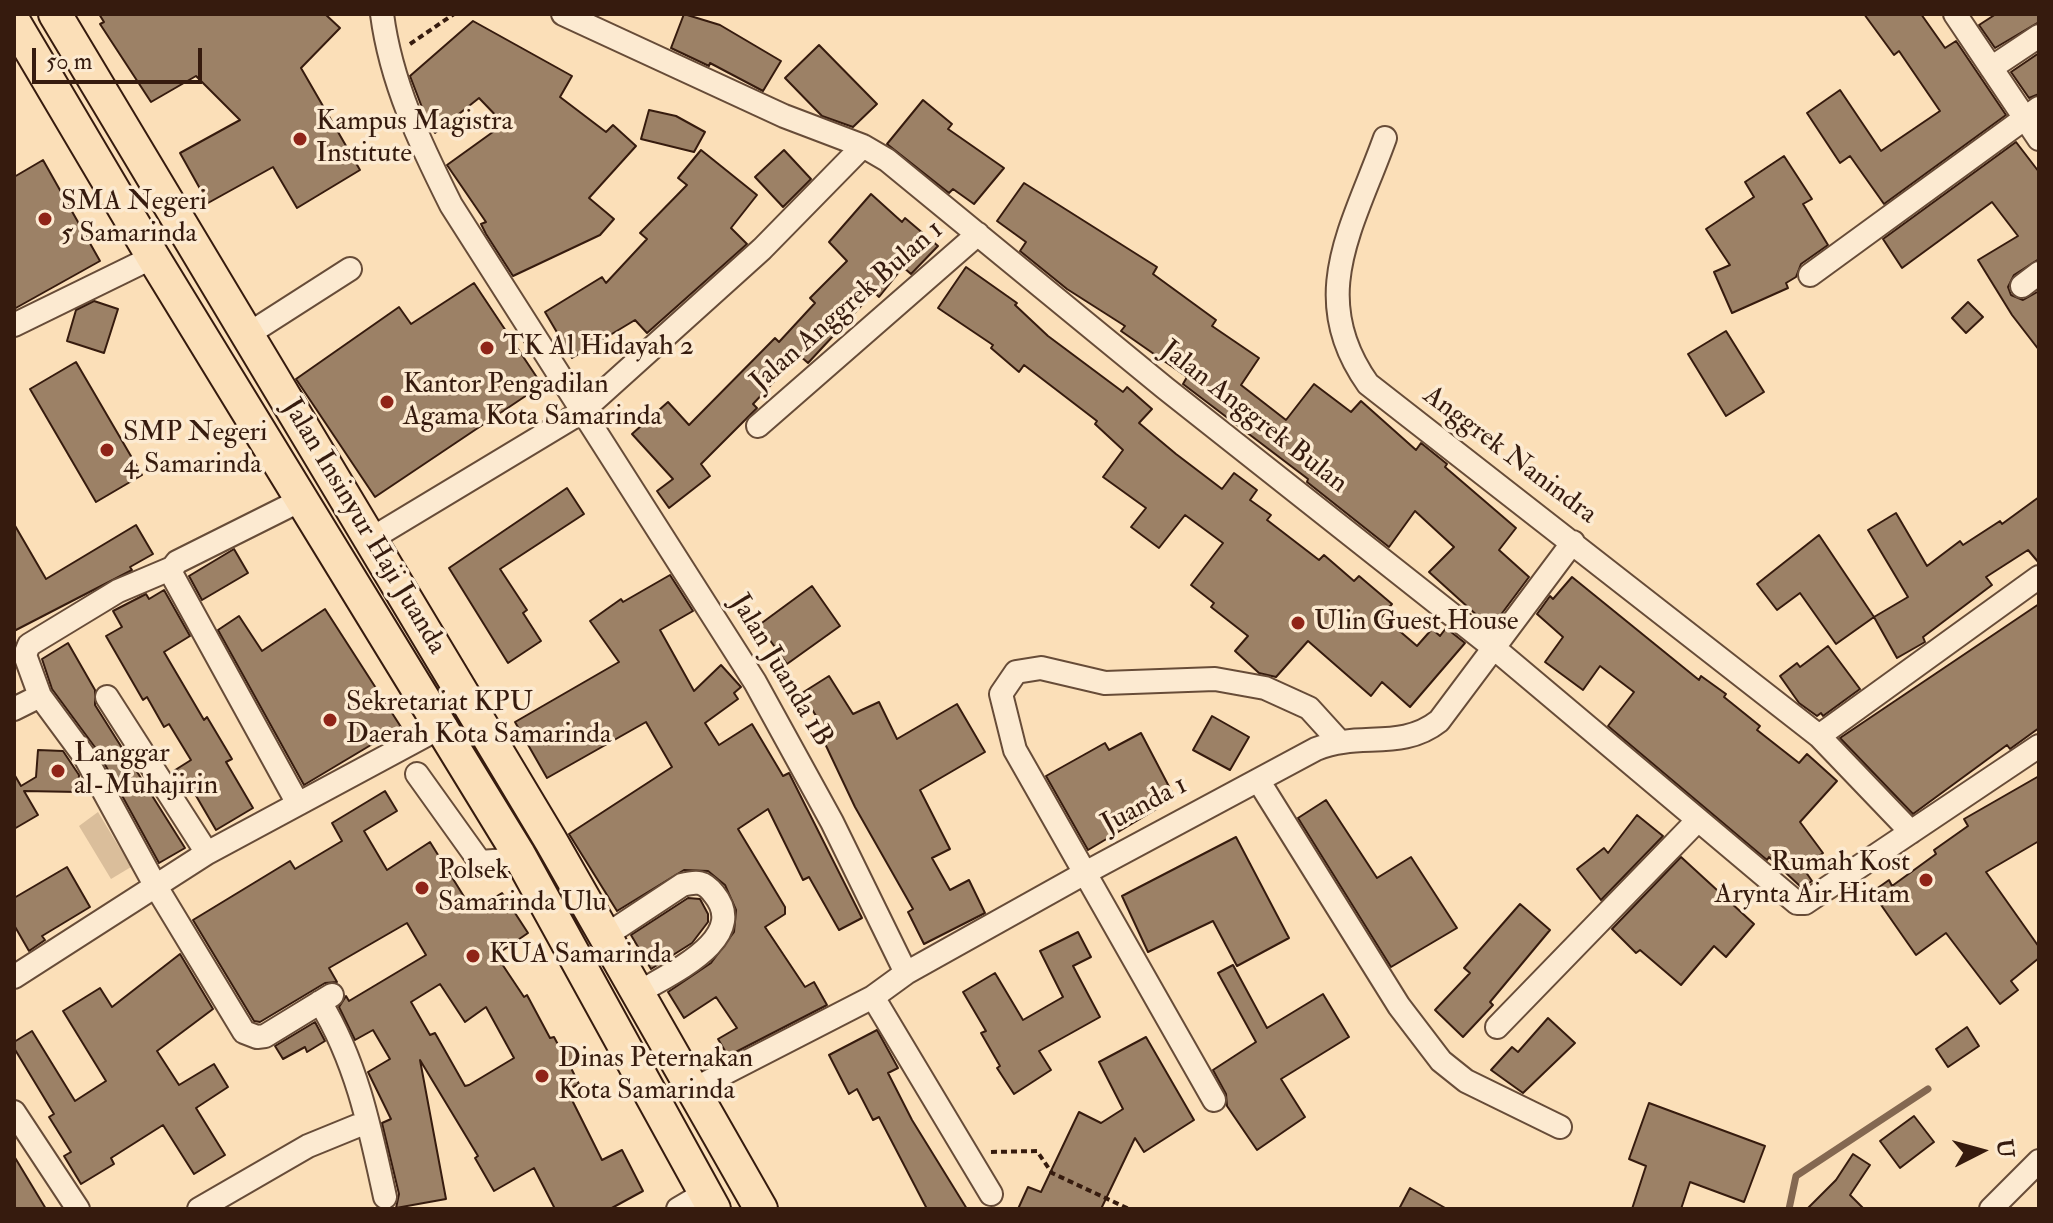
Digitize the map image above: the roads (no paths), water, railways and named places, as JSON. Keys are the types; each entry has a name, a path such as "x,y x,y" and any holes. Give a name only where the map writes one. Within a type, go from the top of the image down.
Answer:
{"highway":[{"name":"Jalan Insinyur Haji Juanda","path":"55,14 551,841 761,1209"},
{"name":"Jalan Insinyur Haji Juanda","path":"16,32 443,726 521,859 699,1204"},
{"path":"521,859 551,841"}],"street":[{"name":"Jalan Juanda 1B","path":"382,14 388,59 416,134 451,205 794,748 906,973"},
{"name":"Jalan Anggrek Bulan","path":"563,14 784,116 863,146 887,160 1165,388 1494,648 1696,822 1799,904 1911,832"},
{"path":"1955,14 1991,68 2032,113 2039,139"},
{"path":"1991,68 2039,36"},
{"path":"1810,275 2032,113"},
{"name":"Anggrek Nanindra","path":"1385,138 1336,280 1339,319 1348,350 1376,393 1573,542 1819,736 1911,832"},
{"path":"371,539 580,413 762,249 863,146"},
{"name":"Jalan Anggrek Bulan 1","path":"758,426 978,234"},
{"path":"14,325 153,257"},
{"path":"247,335 350,269"},
{"path":"303,499 170,569 118,591 29,645 25,655 40,696 85,757 155,885 247,1034 265,1036 326,998 367,1113 385,1197"},
{"name":"Juanda 1","path":"694,1089 873,997 906,973 1316,749 1339,741 1421,735 1439,721 1573,542"},
{"path":"170,569 297,802"},
{"path":"1819,736 2039,577"},
{"path":"1214,1100 1015,750 1001,694 1016,672 1041,668 1105,683 1215,679 1265,688 1309,708 1339,741"},
{"path":"14,709 40,696"},
{"path":"107,697 207,853"},
{"path":"14,977 207,853 443,726"},
{"path":"1911,832 2039,746"},
{"path":"417,774 480,862 521,859"},
{"path":"1258,780 1399,1006 1441,1061 1466,1081 1560,1127"},
{"path":"1497,1027 1696,822"},
{"path":"605,936 682,885 696,881 704,883 718,898 723,923 717,940 638,993"},
{"path":"873,997 969,1152 991,1194"},
{"path":"14,1112 78,1209"},
{"path":"199,1209 308,1146 357,1126"},
{"path":"1991,1209 2039,1161"}],"waterway":[{"path":"1789,1209 1796,1176 1928,1089"}],"place":[{"name":"Kampus Magistra Institute","path":"300,139"},
{"name":"SMA Negeri 5 Samarinda","path":"45,219"},
{"name":"TK Al Hidayah 2","path":"487,348"},
{"name":"Kantor Pengadilan Agama Kota Samarinda","path":"387,402"},
{"name":"SMP Negeri 4 Samarinda","path":"107,450"},
{"name":"Ulin Guest House","path":"1298,623"},
{"name":"Sekretariat KPU Daerah Kota Samarinda","path":"330,720"},
{"name":"Langgar al-Muhajirin","path":"58,771"},
{"name":"Rumah Kost Arynta Air Hitam","path":"1926,880"},
{"name":"Polsek Samarinda Ulu","path":"422,888"},
{"name":"KUA Samarinda","path":"473,956"},
{"name":"Dinas Peternakan Kota Samarinda","path":"542,1076"}]}
